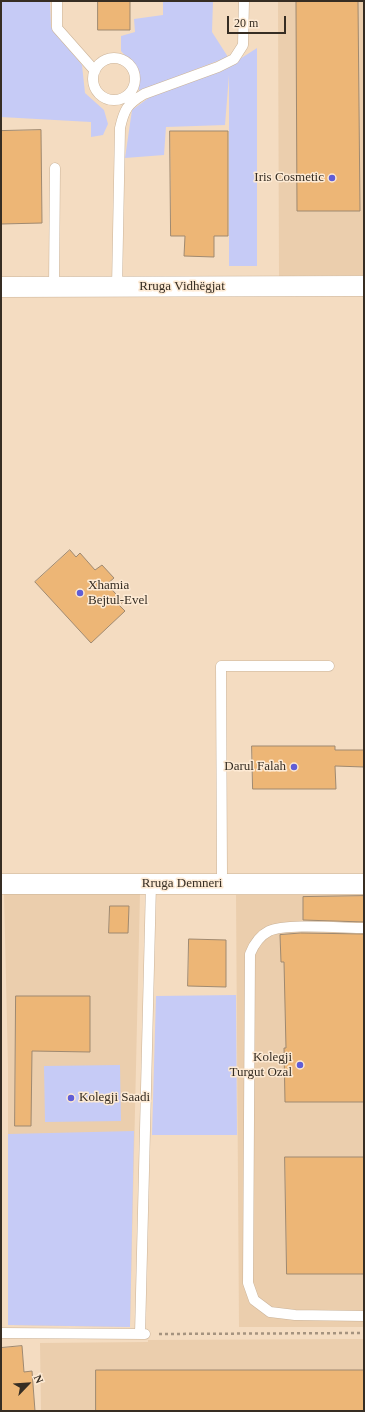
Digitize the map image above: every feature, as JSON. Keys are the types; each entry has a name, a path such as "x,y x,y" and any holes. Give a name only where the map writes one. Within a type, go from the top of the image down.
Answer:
{"street":[{"name":"Rruga Vidhëgjat","path":"1,287 364,286"},
{"name":"Rruga Demneri","path":"1,884 364,884"}],"lane":[{"path":"57,1 58,28 95,71"},
{"path":"117,287 120,128 124,112 134,100 135,95 135,80 131,66 119,59 105,61 99,65 95,71 94,84 101,96 107,99 120,100 126,97 135,95 144,94 218,68 234,59 243,46 244,1"},
{"path":"54,287 55,168"},
{"path":"221,884 222,666 329,666"},
{"path":"1,1333 142,1334 151,884"},
{"path":"364,928 285,927 269,931 256,941 250,954 248,1283 254,1300 270,1312 295,1315 364,1316"}],"path":[{"path":"142,1334 364,1333"}],"shaded area":[{"path":"1,1 50,1 51,27 82,65 85,93 104,110 108,124 103,135 91,137 91,122 1,117"},
{"path":"163,1 213,1 212,32 228,57 139,91 137,69 121,51 121,36 135,32 134,19 163,15"},
{"path":"278,1 364,1 364,275 279,276"},
{"path":"257,48 257,266 229,266 229,75 225,125 166,127 164,155 125,158 132,110 154,94 229,66"},
{"name":"Kolegji Saadi","path":"4,893 140,893 130,1327 8,1325 8,1066"},
{"name":"Kolegji Turgut Ozal","path":"236,895 364,895 364,1327 239,1327"},
{"path":"236,995 237,1135 152,1135 156,996"},
{"path":"120,1065 121,1121 45,1122 44,1066"},
{"path":"134,1131 130,1327 8,1325 8,1134"},
{"path":"364,1339 364,1411 41,1411 40,1343 148,1342 148,1340"}],"building":[{"path":"98,1 130,1 130,30 98,30"},
{"path":"358,1 360,211 297,211 296,2"},
{"path":"41,130 42,223 1,224 1,131"},
{"path":"170,131 228,131 228,236 214,236 214,257 184,256 185,236 171,236"},
{"name":"Xhamia Bejtul-Evel","path":"70,550 76,557 80,553 95,570 102,565 114,578 107,584 123,602 119,605 125,611 91,643 35,582"},
{"name":"Darul Falah","path":"252,746 335,746 335,750 364,750 364,767 335,766 336,789 253,789"},
{"path":"364,896 364,922 303,920 303,897"},
{"path":"110,906 129,906 128,933 109,933"},
{"path":"301,933 364,934 364,1102 285,1102 284,1048 286,1048 284,962 281,962 280,935"},
{"path":"189,939 226,940 226,987 188,986"},
{"path":"16,996 90,996 90,1052 32,1051 31,1126 15,1126"},
{"path":"285,1157 364,1157 364,1274 287,1274"},
{"path":"22,1346 24,1372 32,1371 35,1411 1,1411 1,1348"},
{"path":"96,1370 364,1370 364,1411 96,1411"}],"place":[{"name":"Iris Cosmetic","path":"332,178"},
{"name":"Xhamia Bejtul-Evel","path":"80,593"},
{"name":"Darul Falah","path":"294,767"},
{"name":"Kolegji Turgut Ozal","path":"300,1065"},
{"name":"Kolegji Saadi","path":"71,1098"}]}
